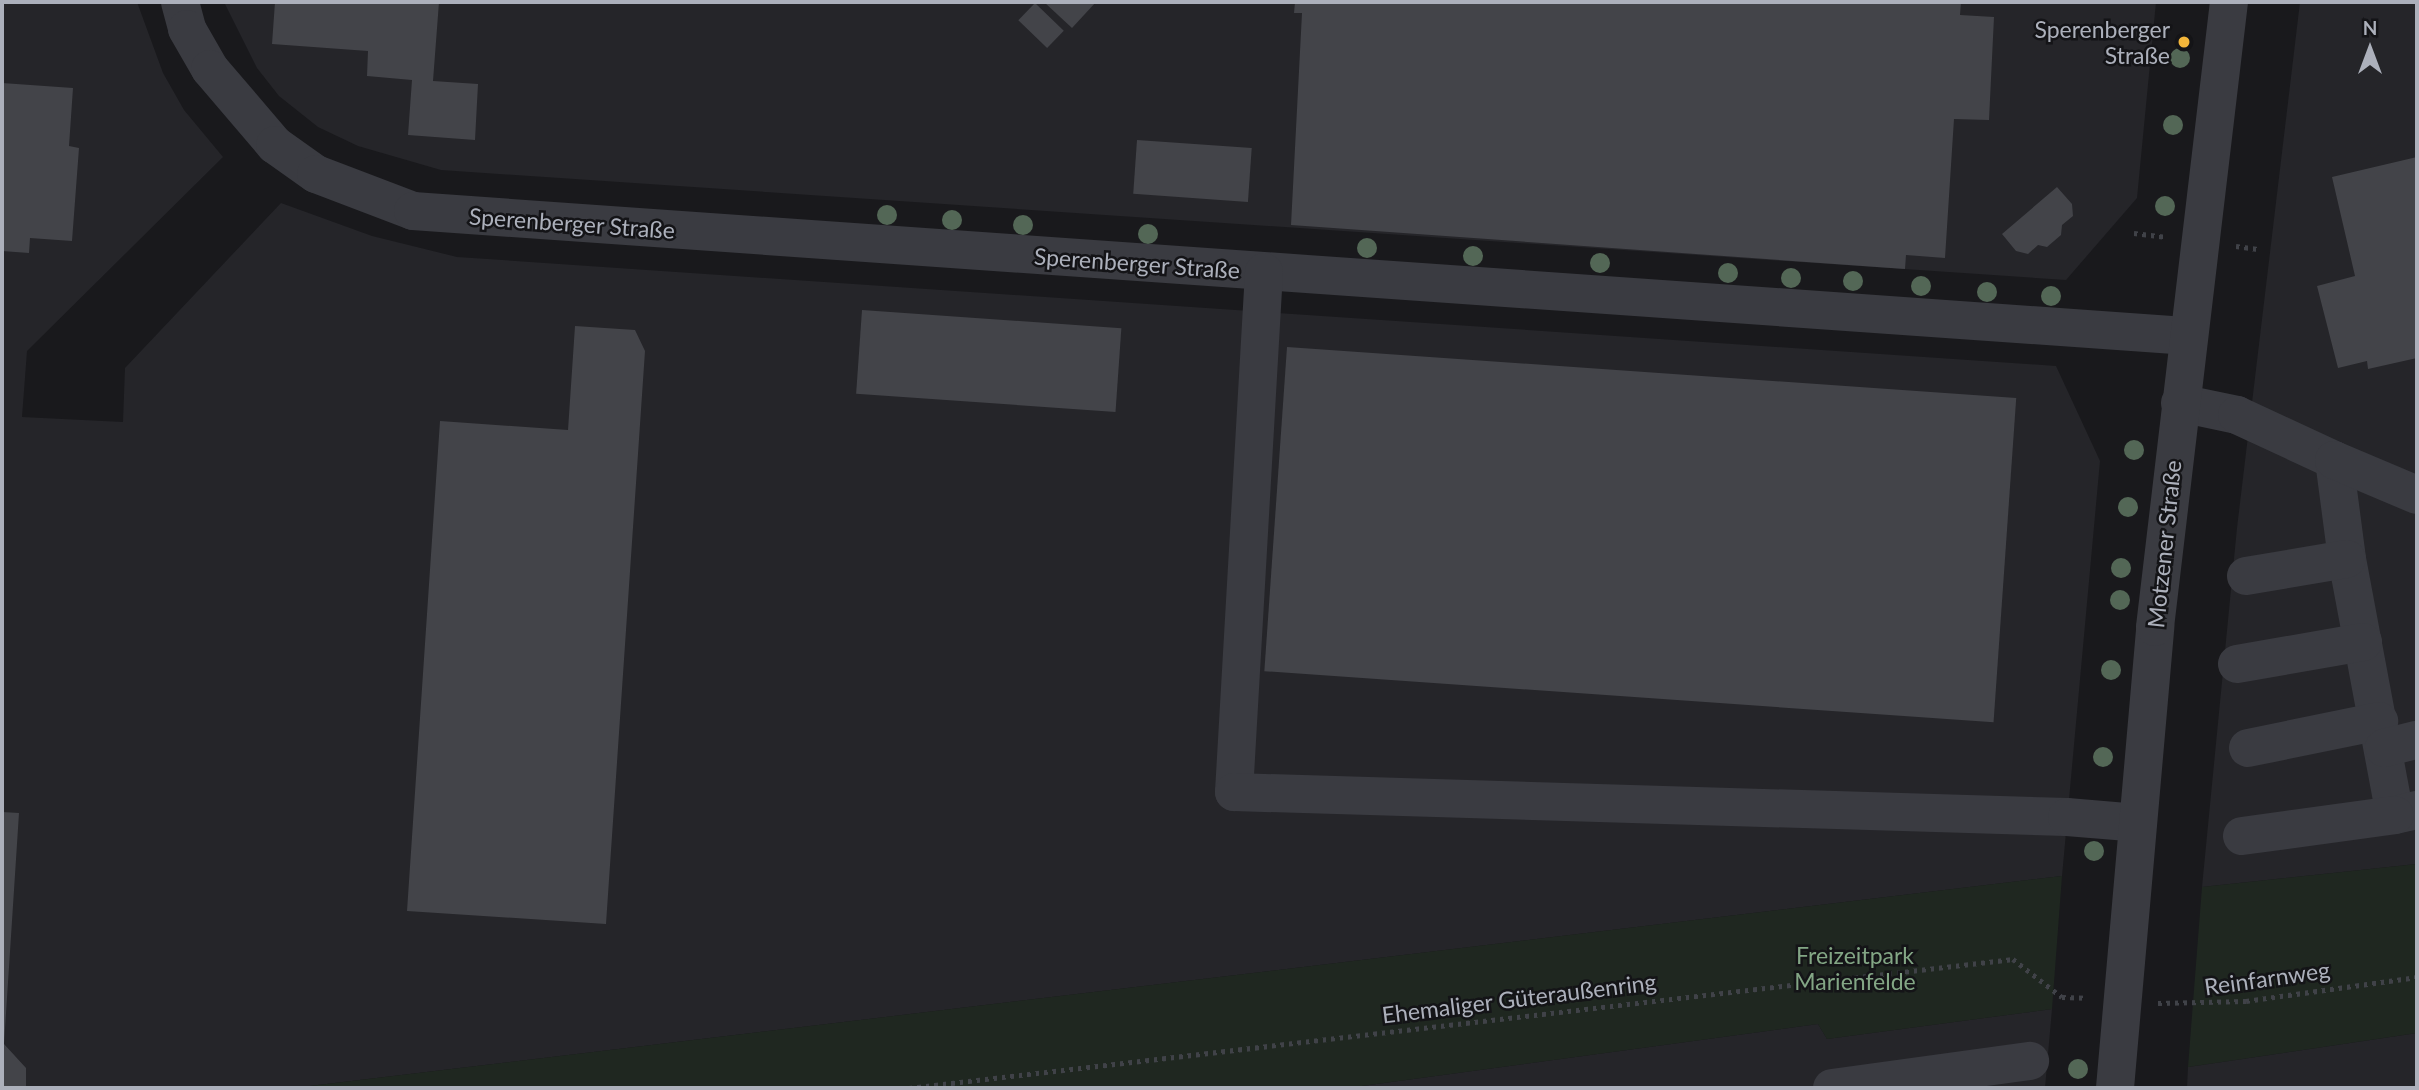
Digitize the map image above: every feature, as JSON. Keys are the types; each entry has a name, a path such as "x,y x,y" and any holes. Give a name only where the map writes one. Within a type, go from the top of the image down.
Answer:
{"street":[{"name":"Sperenberger Straße","path":"180,2 187,29 210,69 275,145 316,174 413,211 2189,336"},
{"name":"Motzener Straße","path":"2115,1088 2121,1001 2180,402 2229,2"},
{"path":"1264,272 1234,792 2053,816 2138,823"},
{"path":"2180,402 2237,415 2417,495"},
{"path":"2242,836 2406,813 2393,736 2363,642 2347,559 2334,460"},
{"path":"2246,576 2347,559"},
{"path":"2237,664 2363,642"},
{"path":"2248,748 2393,736"},
{"path":"1832,1088 2030,1061"}],"path":[{"name":"Ehemaliger Güteraußenring","path":"909,1088 2013,959 2062,997 2121,1001"},
{"name":"Reinfarnweg","path":"2121,1001 2191,1006 2246,1002 2417,977"}],"shaded area":[{"path":"2,2 137,2 163,73 184,110 223,157 27,351 22,417 123,422 125,368 281,203 372,236 457,257 2056,366 2100,461 2062,876 293,1088 2,1088"},
{"path":"224,2 2156,2 2137,198 2066,280 441,170 358,146 318,127 279,96 257,68"},
{"path":"2300,2 2417,2 2417,864 2202,887 2237,528"},
{"path":"2052,1009 2045,1088 1347,1088 1818,1024 1827,1039"},
{"path":"2417,1033 2417,1088 2187,1088 2188,1067"}],"green space":[{"path":"2417,864 2417,1033 2188,1067 2202,887"},
{"name":"Freizeitpark Marienfelde","path":"2062,876 2052,1009 1827,1039 1818,1024 1347,1088 293,1088"}],"building":[{"path":"275,2 439,2 433,81 478,84 475,140 408,135 412,80 367,76 368,51 272,44"},
{"path":"1044,2 1096,2 1072,28"},
{"path":"1295,2 1961,2 1960,15 1994,17 1989,120 1954,119 1945,258 1906,255 1905,269 1291,225 1302,13 1294,13"},
{"path":"1035,3 1064,31 1047,48 1018,20"},
{"path":"2,83 73,88 69,146 79,148 72,241 30,238 29,253 2,251"},
{"path":"1137,140 1252,148 1248,202 1133,194"},
{"path":"2417,157 2417,358 2368,369 2367,361 2338,368 2317,286 2355,276 2332,177"},
{"path":"2057,187 2072,204 2073,216 2062,225 2061,235 2047,247 2038,245 2028,254 2016,251 2002,234"},
{"path":"862,310 1121,328 1116,412 856,394"},
{"path":"575,326 635,330 645,351 606,924 407,911 440,421 568,430"},
{"path":"1287,347 2016,398 1994,722 1264,671"},
{"path":"2,812 19,813 4,1044 26,1068 26,1088 2,1088"}],"place":[{"name":"Sperenberger Straße","path":"2184,42"}]}
